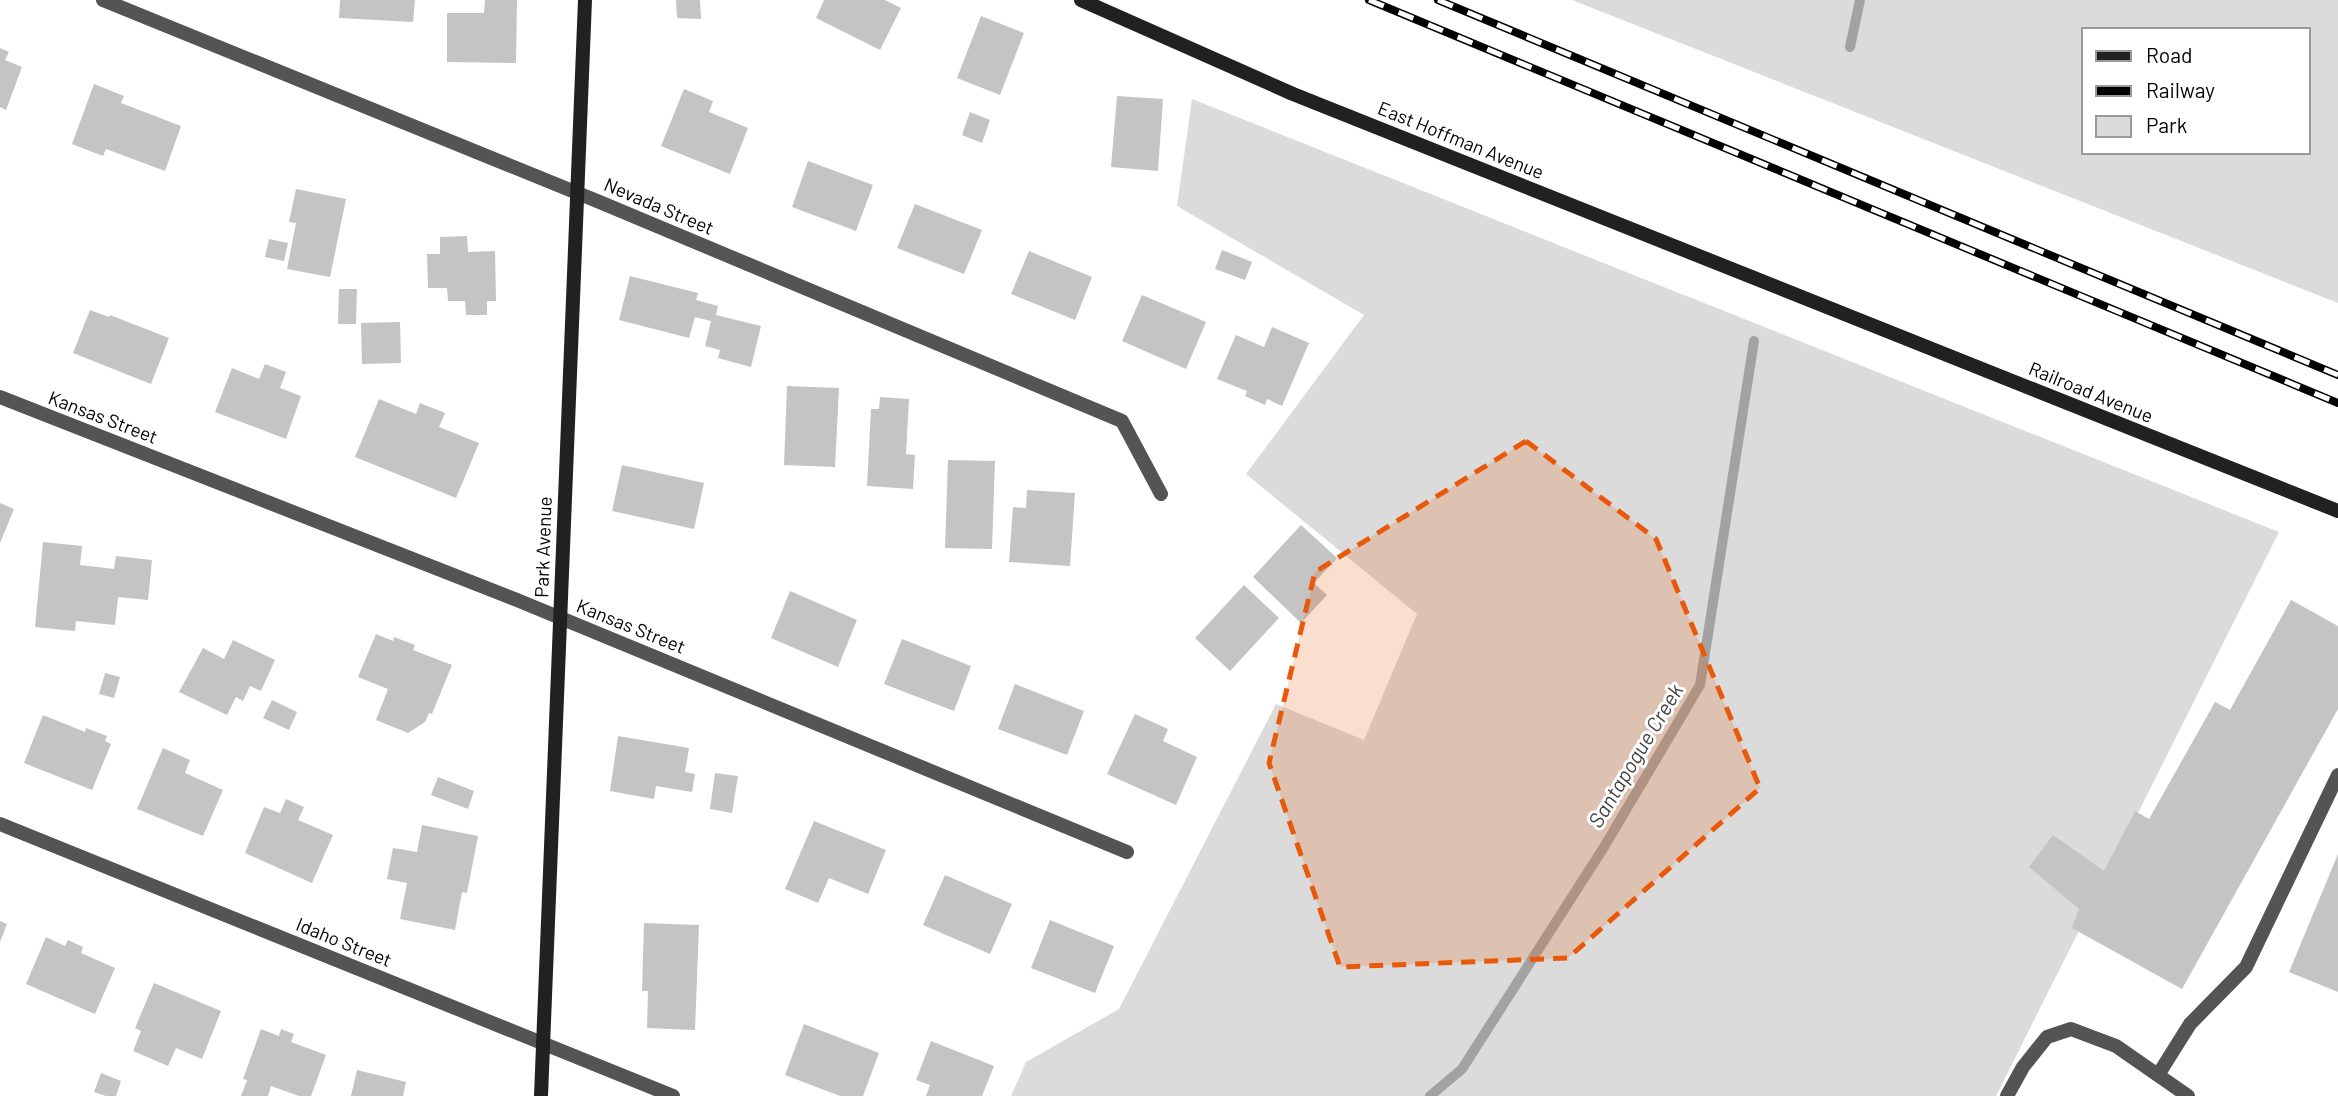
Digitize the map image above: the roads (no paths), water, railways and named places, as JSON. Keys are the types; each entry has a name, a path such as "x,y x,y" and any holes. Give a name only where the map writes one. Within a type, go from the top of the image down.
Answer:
{"main road":[{"name":"Park Avenue","path":"541,1096 585,0"},
{"name":"East Hoffman Avenue","path":"1082,0 1293,94 1830,309"},
{"name":"Railroad Avenue","path":"1830,309 2338,511"}],"street":[{"name":"Nevada Street","path":"103,0 578,193 1122,421 1161,494"},
{"name":"Kansas Street","path":"0,397 559,618 1127,852"},
{"path":"2158,1076 2190,1024 2246,967 2338,775"},
{"name":"Idaho Street","path":"0,824 673,1096"},
{"path":"2007,1096 2023,1067 2047,1037 2071,1029 2116,1046 2188,1096"}],"waterway":[{"name":"Santapogue Creek","path":"1850,47 1860,0"},
{"name":"Santapogue Creek","path":"1430,1096 1462,1069 1604,847 1700,685 1754,341"}],"railway":[{"path":"1369,0 2338,403"},
{"path":"1438,0 2338,375"}]}
